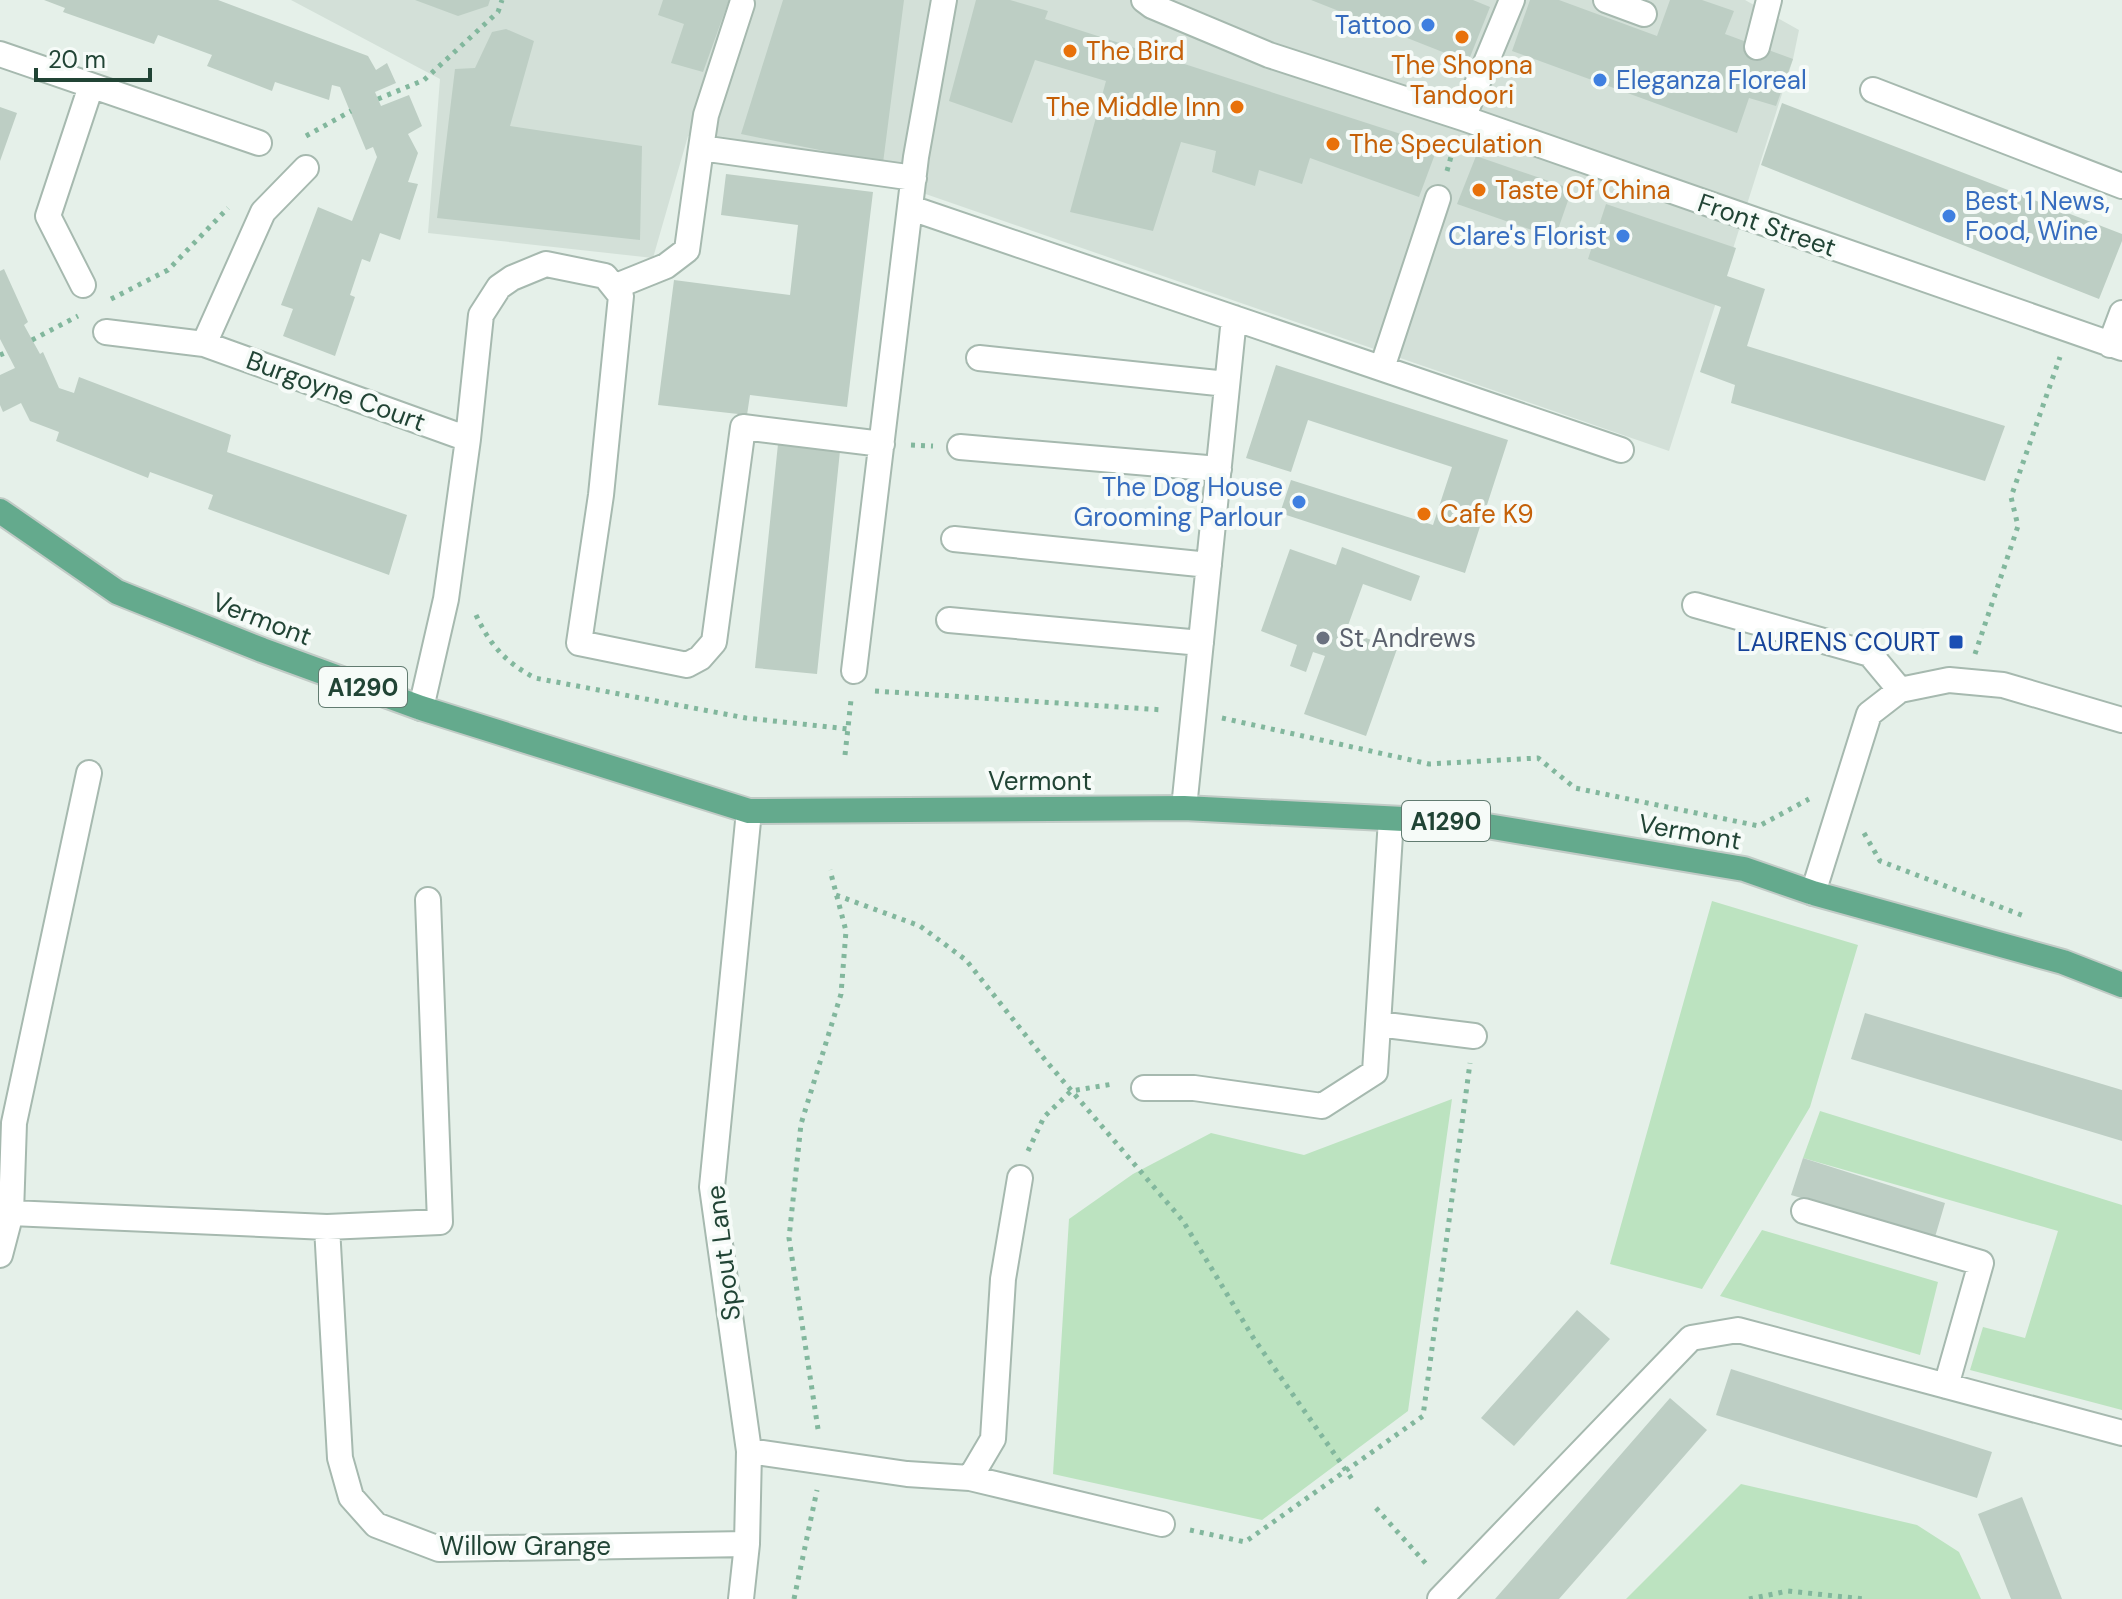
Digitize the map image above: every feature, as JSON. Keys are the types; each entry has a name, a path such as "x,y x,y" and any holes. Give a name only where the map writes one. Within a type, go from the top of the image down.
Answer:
{"main road":[{"name":"Vermont","path":"0,511 117,592 262,650 421,708 749,811 1184,808 1463,822 1744,869 1813,893 2063,962 2122,985"}],"street":[{"path":"853,680 915,167 944,0"},
{"name":"Front Street","path":"1144,0 1269,55 1463,118 2116,346"},
{"path":"1463,118 1512,0"},
{"path":"1606,0 1642,9"},
{"path":"1757,47 1769,0"},
{"path":"614,287 666,266 687,250 706,115 742,4"},
{"path":"0,54 259,143"},
{"path":"83,285 48,216 91,86"},
{"path":"1873,90 2122,186"},
{"path":"701,148 915,167"},
{"path":"204,344 263,212 306,168"},
{"path":"1382,368 1438,198"},
{"path":"911,208 1621,450"},
{"path":"421,708 446,599 481,315 499,287 512,278 546,264 605,276 621,296 601,495 579,643 687,665 700,658 714,642 743,427 882,444"},
{"path":"2116,346 2122,313"},
{"path":"1184,808 1234,318"},
{"name":"Burgoyne Court","path":"106,332 204,344 468,439"},
{"path":"979,358 1227,384"},
{"path":"960,447 1219,469"},
{"path":"954,539 1209,565"},
{"path":"1695,605 1870,654 1900,690"},
{"path":"949,620 1201,643"},
{"path":"1813,893 1869,714 1900,690 1949,680 2003,685 2122,720"},
{"path":"0,1255 11,1213 14,1123 89,773"},
{"name":"Spout Lane","path":"741,1599 747,1544 749,1451 712,1187 749,811"},
{"path":"1144,1088 1194,1088 1322,1106 1375,1072 1391,819"},
{"path":"11,1213 327,1227 440,1222 428,900"},
{"path":"1378,1024 1474,1036"},
{"path":"970,1478 993,1439 1003,1279 1020,1178"},
{"path":"1804,1211 1981,1263 1946,1386"},
{"name":"Willow Grange","path":"327,1227 340,1458 351,1497 376,1525 439,1549 747,1544"},
{"path":"1444,1594 1691,1338 1738,1330 2122,1433"},
{"path":"749,1451 907,1474 970,1478 1162,1524"}],"path":[{"path":"378,99 424,80 498,12 502,0"},
{"path":"304,137 351,111"},
{"path":"1438,198 1463,118"},
{"path":"107,301 168,270 230,205"},
{"path":"32,340 82,314"},
{"path":"1965,682 2018,526 2011,497 2070,331"},
{"path":"882,444 960,447"},
{"path":"845,755 853,680 1194,712 1429,764 1538,758 1575,788 1759,826 1809,799 1851,811 1880,861 2037,921"},
{"path":"794,1599 823,1462 789,1238 801,1124 841,994 846,931 830,870"},
{"path":"836,895 920,926 966,960 1071,1091 1183,1221 1254,1339 1352,1479"},
{"path":"1162,1524 1245,1542 1345,1468 1423,1416 1474,1036"},
{"path":"1020,1178 1030,1144 1044,1117 1071,1091 1111,1084 1144,1088"},
{"path":"1376,1508 1444,1594"},
{"path":"1749,1599 1788,1591 1864,1599"}],"shaded area":[{"path":"291,0 1745,0 1799,30 1793,59 1669,451 888,181 688,136 653,258 428,233 440,79"}],"green space":[{"path":"1712,901 1858,945 1810,1107 1702,1289 1610,1264"},
{"path":"1452,1099 1408,1411 1262,1520 1053,1474 1069,1219 1133,1174 1211,1133 1304,1155"},
{"path":"1820,1111 2122,1205 2122,1410 1970,1370 1983,1327 2025,1338 2058,1231 1803,1158"},
{"path":"1762,1230 1938,1282 1920,1355 1720,1296"},
{"path":"1741,1484 1917,1525 1959,1552 1981,1599 1626,1599"}],"building":[{"path":"44,0 218,0 368,56 376,70 387,63 396,83 375,92 381,106 409,95 422,126 408,134 418,153 408,182 418,184 400,240 380,233 370,262 362,259 350,295 355,297 335,356 283,336 293,309 281,305 318,207 352,221 377,157 373,147 366,150 340,87 332,85 329,100 275,82 272,91 207,66 212,55 158,35 154,44 63,12 65,8"},
{"path":"415,0 490,0 488,6 458,16"},
{"path":"663,0 729,0 703,72 671,63 684,24 658,15"},
{"path":"783,0 904,0 883,163 741,134"},
{"path":"976,0 1010,0 1048,11 1045,19 1438,146 1419,197 1310,158 1302,184 1259,170 1255,186 1212,172 1216,151 1181,142 1153,231 1070,212 1106,81 1035,60 1012,123 949,101"},
{"path":"1311,0 1473,0 1490,7 1468,62"},
{"path":"1530,0 1559,0 1657,36 1670,0 1702,0 1734,11 1725,34 1793,59 1776,106 1749,98 1737,133 1512,51"},
{"path":"506,29 534,41 510,126 642,146 640,240 437,218 455,69 475,68 492,32"},
{"path":"1782,103 2122,234 2099,299 1761,165"},
{"path":"0,107 17,113 0,161"},
{"path":"1476,156 1572,189 1555,238 1457,204"},
{"path":"726,174 873,192 847,407 750,395 747,415 658,405 674,280 790,295 798,225 721,215"},
{"path":"1606,204 1736,248 1727,276 1765,289 1747,346 2005,426 1985,481 1731,403 1735,385 1700,372 1721,307 1588,259"},
{"path":"4,269 28,322 24,325 40,354 43,352 59,388 74,393 79,377 231,435 227,452 407,515 389,575 208,509 213,495 150,472 148,478 56,441 59,432 30,421 21,403 3,412 0,405 0,375 15,368 0,339 0,271"},
{"path":"1276,365 1508,440 1465,573 1280,513 1291,480 1433,525 1452,467 1308,420 1291,472 1246,458"},
{"path":"778,444 840,451 817,674 755,668"},
{"name":"St Andrews","path":"1342,547 1420,576 1411,601 1363,584 1346,631 1397,649 1366,736 1304,714 1325,656 1313,652 1306,672 1290,666 1297,645 1261,631 1290,549 1336,565"},
{"path":"1865,1013 2122,1090 2122,1141 1851,1059"},
{"path":"1803,1158 1945,1203 1935,1237 1791,1195"},
{"path":"1577,1310 1610,1339 1514,1446 1481,1418"},
{"path":"1731,1369 1992,1452 1977,1498 1716,1415"},
{"path":"1670,1398 1707,1430 1559,1599 1495,1599"},
{"path":"2022,1497 2062,1599 2011,1599 1978,1514"}],"place":[{"name":"Tattoo","path":"1428,25"},
{"name":"The Shopna Tandoori","path":"1462,37"},
{"name":"The Bird","path":"1070,51"},
{"name":"Eleganza Floreal","path":"1600,80"},
{"name":"The Middle Inn","path":"1237,107"},
{"name":"The Speculation","path":"1333,144"},
{"name":"Taste Of China","path":"1479,190"},
{"name":"Best 1 News, Food, Wine","path":"1949,216"},
{"name":"Clare's Florist","path":"1623,236"},
{"name":"The Dog House Grooming Parlour","path":"1299,502"},
{"name":"Cafe K9","path":"1424,514"},
{"name":"St Andrews","path":"1323,638"},
{"name":"LAURENS COURT","path":"1956,642"}]}
